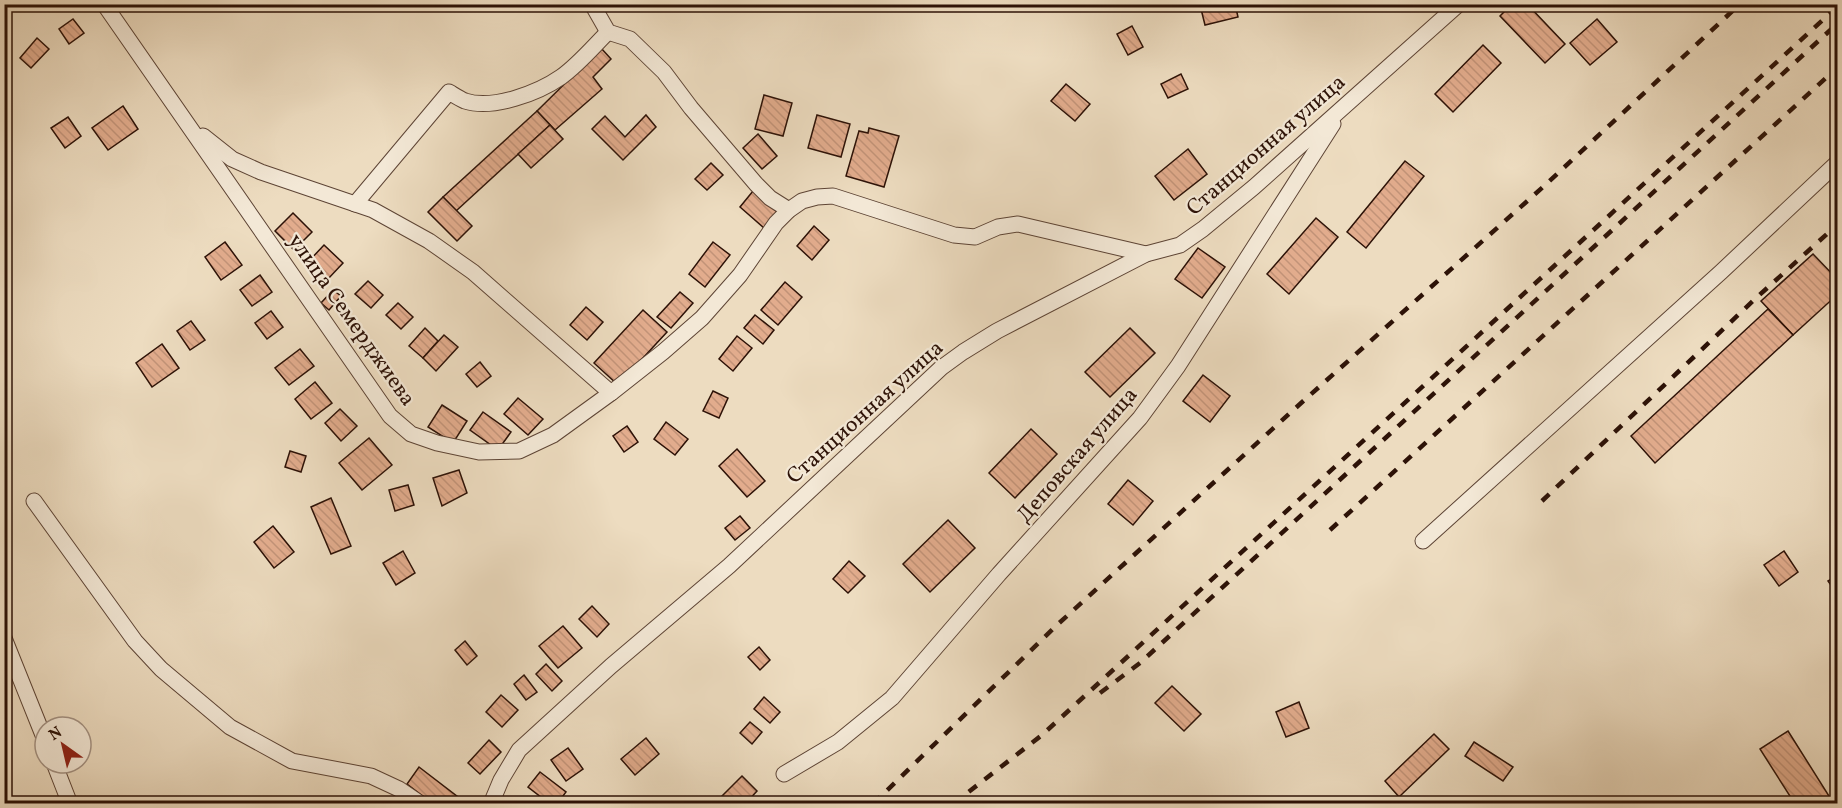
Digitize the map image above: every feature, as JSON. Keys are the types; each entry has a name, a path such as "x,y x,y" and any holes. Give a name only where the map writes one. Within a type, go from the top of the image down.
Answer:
{"street":[{"name":"улица Семерджиева","path":"104,4 390,416 411,434 437,443 479,452 519,451 553,435 611,393 702,318 740,275 776,223 802,201 817,197 833,196 954,235 975,237 998,227 1018,224 1146,254"},
{"path":"591,4 608,32 630,39 639,47 664,72 691,108 756,184 770,198 789,210"},
{"name":"Станционная улица","path":"491,804 501,780 519,750 611,666 729,566 941,368 997,331 1146,254 1180,245 1203,229 1342,110 1459,4"},
{"path":"355,204 449,92 465,101 484,104 507,100 541,89 563,75 608,32"},
{"path":"174,105 210,142 232,159 261,172 373,210 429,241 473,272 611,393"},
{"name":"Деповская улица","path":"784,774 838,742 892,698 999,574 1140,418 1178,366 1342,110"},
{"path":"1423,541 1721,272 1838,162"},
{"path":"34,501 135,641 161,669 230,727 292,760 371,776 399,789 421,804"},
{"path":"4,638 35,715"},
{"path":"59,775 70,804"}],"building":[{"path":"1235,4 1238,17 1205,25 1200,5"},
{"path":"1512,4 1527,4 1565,44 1545,63 1500,16"},
{"path":"73,19 84,33 69,44 59,29"},
{"path":"1597,19 1617,42 1590,65 1570,43"},
{"path":"1132,26 1143,47 1128,55 1117,34"},
{"path":"37,38 49,49 31,68 20,58"},
{"path":"1483,45 1501,63 1453,112 1435,94"},
{"path":"601,48 611,59 593,77 602,89 555,130 537,111"},
{"path":"1181,74 1188,89 1168,98 1161,84"},
{"path":"1066,84 1090,104 1075,121 1051,101"},
{"path":"764,95 792,103 783,136 755,129"},
{"path":"123,106 138,129 108,150 92,128"},
{"path":"537,111 550,125 456,211 443,197"},
{"path":"646,115 656,127 623,160 592,129 605,116 625,137"},
{"path":"817,115 850,124 841,157 808,148"},
{"path":"68,117 81,136 65,148 51,128"},
{"path":"550,125 563,139 531,168 518,154"},
{"path":"869,128 899,136 884,187 846,176 859,131 868,133"},
{"path":"758,134 777,156 762,169 743,148"},
{"path":"1188,149 1207,174 1174,200 1155,176"},
{"path":"1405,161 1424,176 1366,248 1347,232"},
{"path":"711,163 723,175 707,190 695,179"},
{"path":"753,191 777,212 764,228 740,207"},
{"path":"443,197 472,226 457,241 428,212"},
{"path":"293,213 312,232 294,250 275,231"},
{"path":"1316,218 1338,237 1289,294 1267,274"},
{"path":"814,226 829,240 812,260 797,246"},
{"path":"225,242 242,265 221,280 205,257"},
{"path":"713,242 730,255 705,287 689,274"},
{"path":"324,245 343,263 328,279 309,261"},
{"path":"1198,248 1225,267 1202,298 1175,279"},
{"path":"1813,254 1838,280 1838,294 1793,335 1761,301"},
{"path":"260,275 272,292 252,306 240,290"},
{"path":"368,281 383,295 371,308 355,294"},
{"path":"785,282 802,297 778,325 761,310"},
{"path":"333,290 341,296 329,310 321,303"},
{"path":"680,292 693,303 671,328 657,317"},
{"path":"398,303 413,317 401,329 386,315"},
{"path":"586,307 603,322 587,340 570,325"},
{"path":"1768,309 1793,335 1655,463 1631,436"},
{"path":"643,310 667,332 618,385 594,363"},
{"path":"271,311 283,327 267,339 255,323"},
{"path":"755,315 774,330 763,344 744,328"},
{"path":"191,321 205,340 190,350 177,331"},
{"path":"425,328 438,341 423,358 409,346"},
{"path":"1130,328 1155,353 1110,397 1085,372"},
{"path":"444,335 458,347 436,371 423,358"},
{"path":"737,336 752,348 733,371 719,359"},
{"path":"162,344 179,368 152,387 136,363"},
{"path":"300,349 314,366 289,385 275,368"},
{"path":"480,362 491,376 477,387 466,374"},
{"path":"1203,375 1230,396 1210,422 1183,401"},
{"path":"315,382 332,403 311,419 295,399"},
{"path":"713,391 728,398 719,418 703,411"},
{"path":"518,398 543,419 528,435 504,414"},
{"path":"442,405 467,421 453,443 428,427"},
{"path":"340,409 357,426 341,441 325,423"},
{"path":"483,412 511,432 498,450 470,430"},
{"path":"666,422 688,439 675,455 654,439"},
{"path":"627,426 638,442 624,452 613,436"},
{"path":"1031,429 1057,454 1015,498 989,473"},
{"path":"369,438 392,465 362,490 339,463"},
{"path":"737,449 765,481 747,497 719,466"},
{"path":"290,451 306,456 301,472 285,467"},
{"path":"459,470 467,493 442,506 433,478"},
{"path":"1128,480 1153,501 1133,525 1108,504"},
{"path":"408,485 414,505 395,511 389,490"},
{"path":"331,498 351,546 331,554 311,507"},
{"path":"740,516 750,528 735,540 725,528"},
{"path":"948,520 975,548 930,592 903,564"},
{"path":"273,526 294,552 274,568 254,542"},
{"path":"403,551 415,573 396,585 383,563"},
{"path":"1784,551 1798,572 1779,586 1764,565"},
{"path":"849,561 865,576 848,593 833,579"},
{"path":"1838,575 1838,595 1828,581"},
{"path":"592,606 609,624 597,637 579,619"},
{"path":"563,626 582,648 558,668 539,646"},
{"path":"465,641 477,656 467,665 455,650"},
{"path":"759,647 770,660 760,670 748,657"},
{"path":"546,664 562,681 552,691 536,674"},
{"path":"524,675 537,692 526,700 514,684"},
{"path":"1172,686 1201,714 1184,731 1155,703"},
{"path":"501,695 518,710 502,727 486,712"},
{"path":"764,697 780,712 770,723 754,709"},
{"path":"1299,702 1309,728 1286,737 1276,712"},
{"path":"750,722 762,732 752,744 740,733"},
{"path":"1788,731 1834,804 1795,804 1760,749"},
{"path":"1434,734 1449,749 1399,797 1385,781"},
{"path":"646,738 659,754 635,775 621,759"},
{"path":"489,740 501,752 480,774 468,763"},
{"path":"1474,742 1513,767 1503,781 1465,756"},
{"path":"568,748 583,769 566,781 551,760"},
{"path":"419,767 458,797 453,804 433,804 407,784"},
{"path":"540,772 566,792 557,804 550,804 528,787"},
{"path":"742,776 757,791 745,804 718,804 716,802"}],"railway":[{"path":"873,804 1057,625 1543,187 1740,4"},
{"path":"953,804 1042,735 1838,6"},
{"path":"1100,693 1140,663 1838,23"},
{"path":"1330,530 1838,67"},
{"path":"1542,501 1755,299 1838,224"}]}
